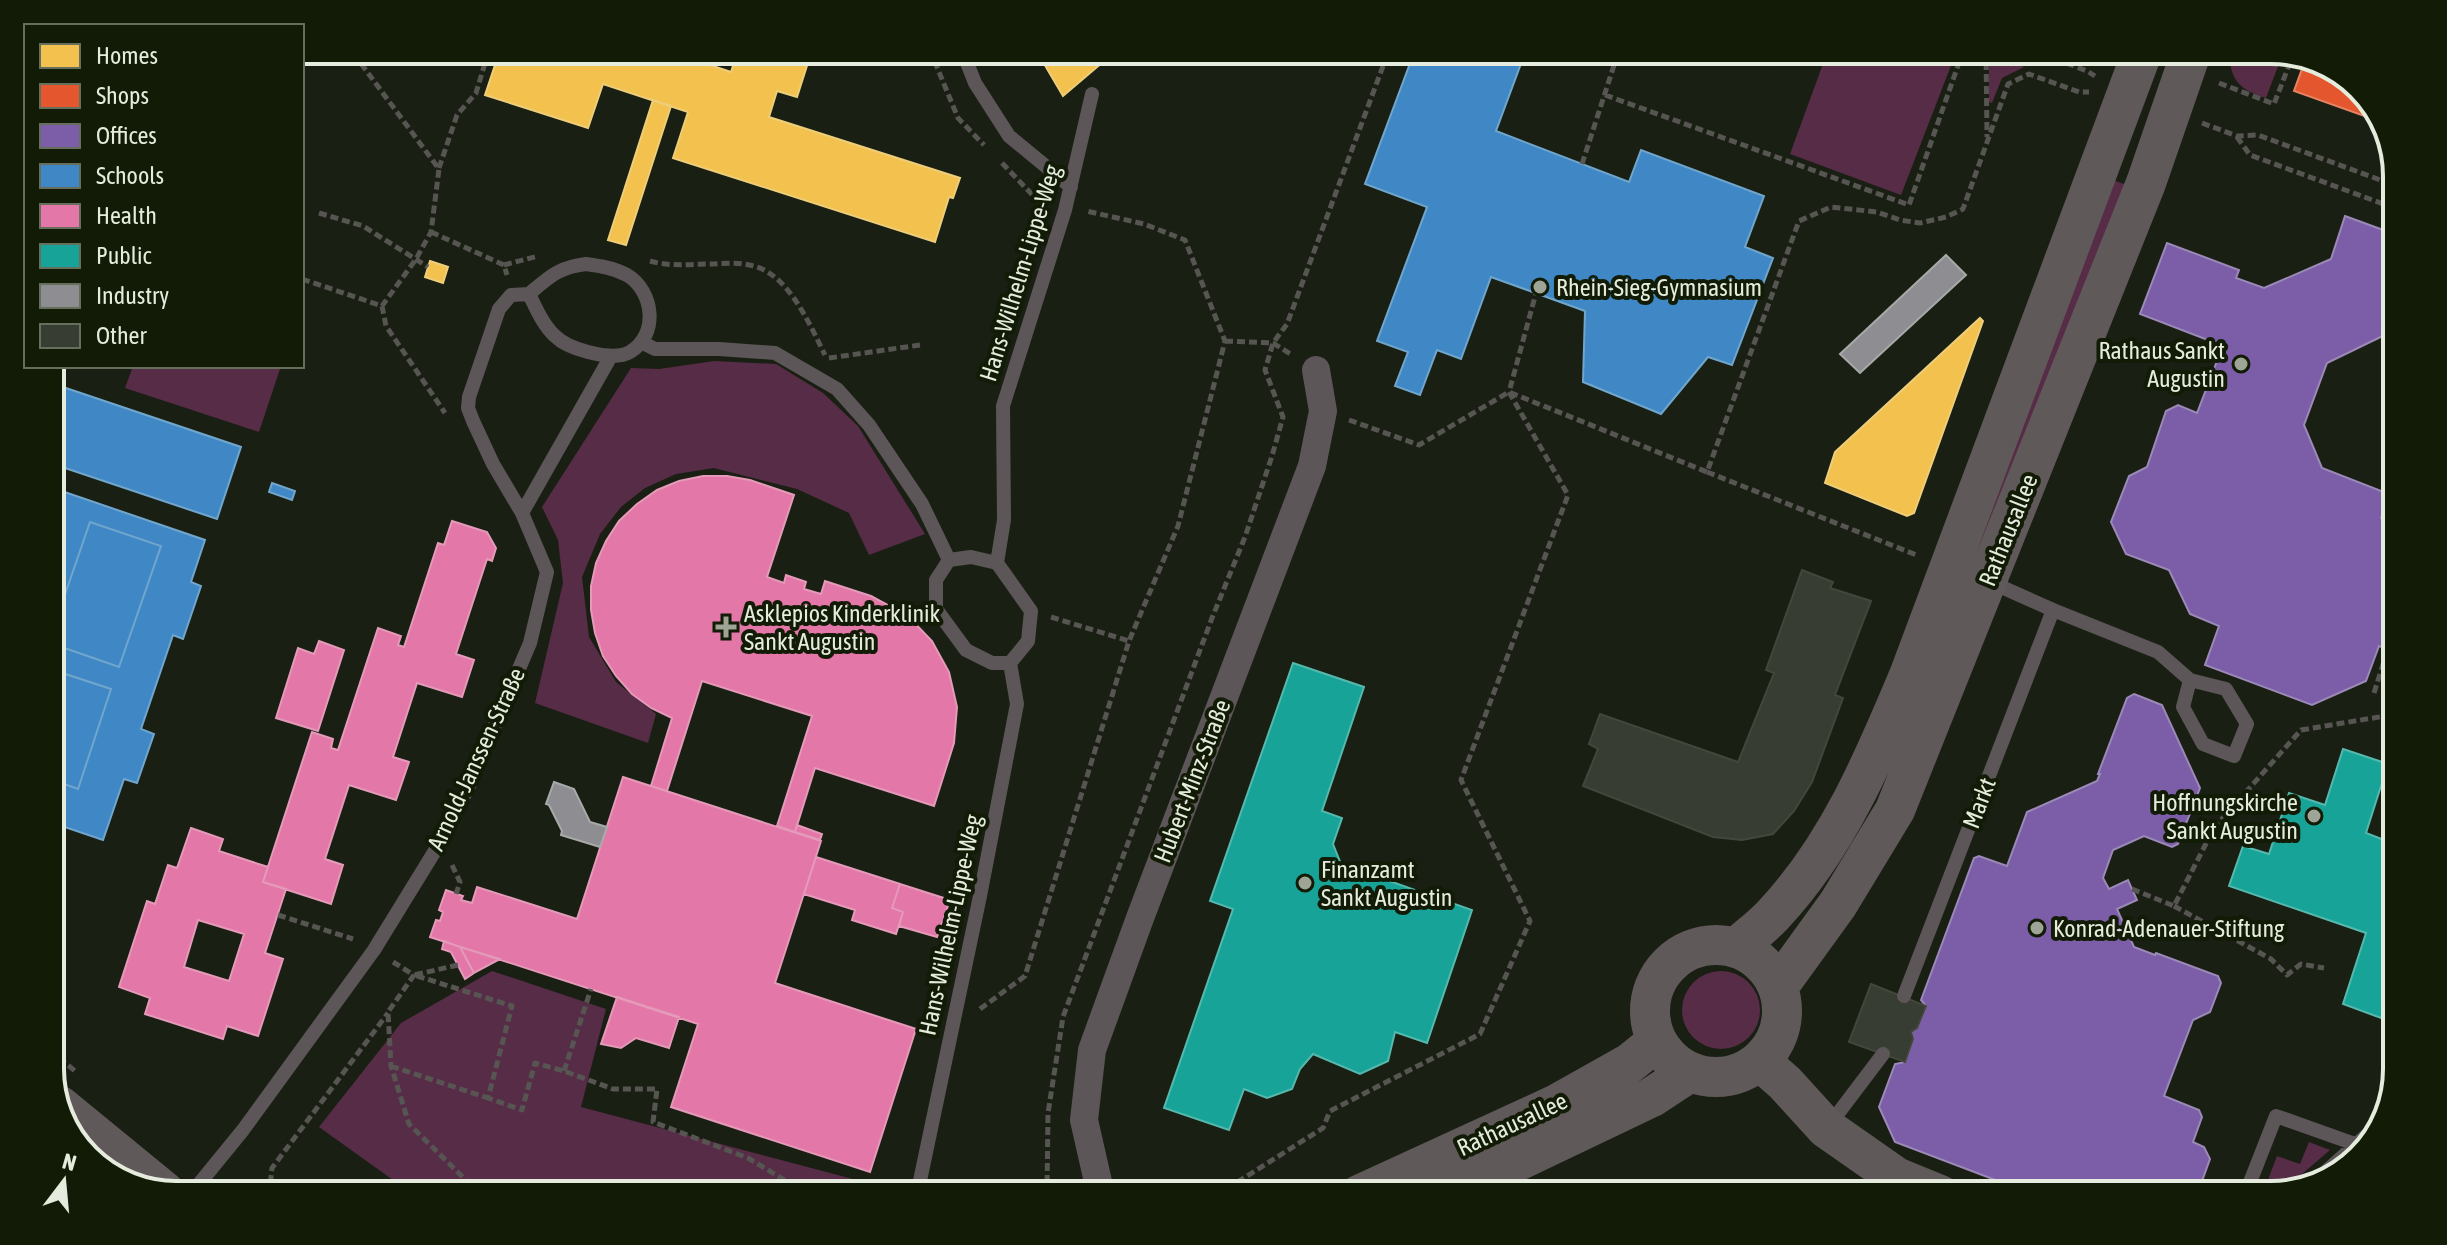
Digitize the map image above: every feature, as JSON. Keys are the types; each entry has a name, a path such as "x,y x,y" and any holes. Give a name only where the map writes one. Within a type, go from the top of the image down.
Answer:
{"street":[{"name":"Rathausallee","path":"1736,948 1782,905 1840,824 1874,761 2138,64"},
{"name":"Rathausallee","path":"1778,987 1838,904 1895,810 2146,183 2200,64"},
{"name":"Hubert-Minz-Straße","path":"1098,1181 1084,1120 1092,1050 1312,466 1323,411 1316,370"},
{"path":"1713,944 1752,955 1765,966 1778,987 1781,1026 1771,1048 1760,1061 1729,1076 1709,1077 1690,1072 1671,1059 1657,1041 1652,1028 1654,988 1667,965 1700,946 1713,944"},
{"name":"Rathausallee","path":"1389,1181 1557,1104 1630,1063 1657,1041"},
{"path":"1760,1061 1826,1128 1906,1181"},
{"name":"Rathausallee","path":"1476,1181 1652,1097 1690,1072"},
{"path":"76,1119 147,1177"}],"lane":[{"path":"968,64 975,83 1009,136 1071,187"},
{"name":"Hans-Wilhelm-Lippe-Weg","path":"997,563 1004,520 1003,406 1065,210 1092,94"},
{"path":"511,295 529,294 550,275 567,266 586,264 611,268 630,277 644,291 650,307 650,324 641,342 628,354 611,356 571,347 555,336 529,294"},
{"name":"Arnold-Janssen-Straße","path":"201,1181 243,1130 374,950 441,841 469,786 530,643 547,572 522,513 493,464 468,408 499,309 511,295"},
{"path":"641,342 655,349 775,353 837,389 869,425 922,504 949,560"},
{"path":"522,513 611,356"},
{"path":"971,557 997,563 1031,611 1028,641 1010,663 992,663 966,650 936,609 936,580 949,560 971,557"},
{"path":"1987,581 2158,652 2190,680 2226,689 2247,724 2234,756 2203,744 2183,707 2190,680"},
{"name":"Markt","path":"1904,996 2053,610"},
{"name":"Hans-Wilhelm-Lippe-Weg","path":"920,1181 1017,704 1010,663"},
{"path":"1826,1128 1883,1054"},
{"path":"2250,1181 2276,1116 2354,1144"}],"path":[{"path":"361,64 439,169"},
{"path":"446,414 386,326 382,306 431,232 439,169 457,115 476,93 485,64"},
{"path":"1172,725 1245,537 1283,417 1265,370 1273,343 1287,324 1384,64"},
{"path":"1582,164 1615,64"},
{"path":"1605,95 1909,205 1959,64"},
{"path":"1986,64 1987,142"},
{"path":"2069,64 2097,78"},
{"path":"2200,64 2274,104 2289,66"},
{"path":"1707,472 1799,221 1831,207 1877,212 1920,223 1946,217 1963,209 2008,84 2029,74 2079,92 2092,92"},
{"path":"2383,181 2258,135 2237,136 2250,155 2383,204"},
{"path":"950,1030 1025,976 1129,641 1178,526 1225,341 1185,240 1144,224 1094,212 1065,210"},
{"path":"319,213 363,226 428,267"},
{"path":"431,232 504,265 548,253"},
{"path":"646,260 663,265 742,264 772,273 800,307 826,358 837,389"},
{"path":"504,265 511,295"},
{"path":"304,280 382,306"},
{"path":"1323,411 1419,445 1509,392 1536,293"},
{"path":"1225,341 1273,343"},
{"path":"826,358 920,345"},
{"path":"1509,392 1949,567"},
{"path":"1239,1181 1323,1128 1330,1111 1480,1034 1530,921 1461,780 1568,495 1509,392"},
{"path":"1031,611 1129,641"},
{"path":"2374,693 2383,664"},
{"path":"2174,906 2214,828 2301,730 2383,716"},
{"path":"2132,889 2174,906 2271,959 2287,975 2301,964 2324,968"},
{"path":"278,915 353,939 414,975 512,1006 488,1098"},
{"path":"344,952 361,927"},
{"path":"271,1181 272,1168 414,975 458,965"},
{"path":"564,1071 591,989"},
{"path":"388,1012 391,1066 409,1124 467,1181"},
{"path":"391,1066 522,1110 535,1063 613,1089 657,1089 653,1122 748,1158 786,1181"}],"shaded area":[{"path":"1823,64 1952,64 1901,195 1790,154"},
{"path":"1989,64 2024,67 2002,78 1992,103 1989,102"},
{"path":"2230,64 2279,65 2266,98 2242,87"},
{"path":"2107,178 2127,185 1983,571 1962,565"},
{"path":"714,361 776,364 823,393 858,426 925,534 869,555 849,513 797,489 714,468 676,474 645,488 621,507 600,534 582,577 589,637 616,682 656,714 648,743 535,703 563,583 558,540 542,507 631,368 659,369"},
{"path":"132,368 280,368 259,432 125,388"},
{"path":"492,971 606,1009 581,1107 861,1181 394,1181 319,1127 401,1023"},
{"path":"1721,971 1736,974 1749,982 1757,995 1760,1010 1757,1025 1749,1038 1736,1046 1721,1049 1706,1046 1693,1038 1685,1025 1682,1010 1685,995 1693,982 1706,974"},
{"path":"2309,1142 2330,1150 2298,1178 2268,1181 2277,1156 2300,1164"}],"building: Homes":[{"path":"495,64 707,64 731,72 734,64 808,64 797,97 777,91 769,117 960,178 953,198 949,197 935,242 673,158 688,112 603,84 588,128 485,95"},
{"path":"1044,64 1101,64 1063,96"},
{"path":"653,100 671,106 626,245 608,240"},
{"path":"430,261 448,267 443,283 425,277"},
{"path":"1980,318 1983,321 1914,513 1907,516 1825,483 1835,452"}],"building: Shops":[{"path":"2302,69 2307,70 2345,92 2365,116 2294,91"}],"building: Offices":[{"path":"2345,216 2383,230 2383,336 2327,363 2304,425 2322,468 2383,492 2383,648 2379,646 2366,681 2312,705 2205,665 2219,626 2190,614 2169,570 2126,554 2111,522 2129,476 2147,467 2166,411 2178,405 2197,413 2217,361 2208,340 2140,314 2167,243 2239,270 2236,278 2264,288 2331,259"},
{"name":"Konrad-Adenauer-Stiftung","path":"2134,694 2162,705 2200,788 2178,844 2172,847 2144,836 2113,850 2103,878 2109,889 2128,880 2137,900 2117,909 2134,947 2218,976 2221,983 2210,1012 2193,1020 2164,1096 2199,1110 2202,1117 2193,1142 2204,1147 2210,1159 2202,1181 1998,1181 1895,1142 1879,1107 1895,1064 1905,1062 1913,1039 1911,1032 1917,1028 1926,1006 1921,1000 1974,858 1979,856 2007,866 2027,812 2097,781 2127,698"}],"building: Schools":[{"path":"1410,64 1521,64 1496,131 1629,182 1641,150 1764,196 1745,247 1773,258 1732,365 1708,357 1661,414 1583,382 1585,311 1491,277 1461,359 1437,350 1420,395 1395,386 1408,352 1377,341 1427,207 1365,184"},
{"path":"64,387 241,447 217,519 64,468"},
{"path":"272,483 295,491 292,500 269,492"},
{"path":"64,492 205,540 191,582 201,586 183,639 173,635 141,729 154,734 137,783 124,779 103,840 64,827 64,784 78,789 111,689 64,674 64,648 119,667 161,546 90,522 64,597"},
{"path":"64,492 205,540 191,582 201,586 183,639 173,635 141,729 154,734 137,783 124,779 103,840 64,827"}],"building: Health":[{"path":"703,476 750,480 794,495 767,577 784,583 786,575 806,582 804,589 821,594 825,581 871,596 908,616 932,641 949,672 957,707 954,743 934,806 815,768 795,832 777,826 812,716 702,681 667,791 651,786 672,718 632,694 603,656 591,610 591,586 596,563 619,521 657,490"},
{"path":"452,521 487,532 496,548 492,561 487,559 456,654 474,660 462,697 417,683 393,757 409,762 396,800 349,785 325,859 343,865 331,904 263,882 312,732 333,739 331,748 338,750 378,628 401,636 398,645 404,647 438,543 444,545"},
{"path":"319,641 344,650 318,731 276,718 298,648 314,654"},
{"path":"623,777 821,841 775,983 916,1029 870,1172 671,1107 698,1024 430,937 436,920 440,921 443,912 439,910 446,890 472,903 477,887 577,919"},
{"path":"797,825 822,834 820,840 795,832"},
{"path":"191,828 223,839 219,851 268,867 263,882 286,889 265,953 283,959 258,1036 227,1026 223,1039 145,1014 150,998 119,987 147,901 155,904 168,865 177,868","holes":["198,920 244,934 229,981 184,967"]},
{"path":"816,857 900,884 892,908 903,912 896,934 852,920 855,910 804,894"},
{"path":"900,884 950,900 937,937 899,926 903,912 892,908"},
{"path":"444,941 460,947 474,973 465,979 451,952 442,949"},
{"path":"460,947 500,959 474,973"},
{"path":"617,997 679,1017 669,1048 636,1038 621,1048 601,1044"}],"building: Public":[{"name":"Finanzamt Sankt Augustin","path":"1293,663 1364,687 1322,811 1342,818 1333,844 1341,864 1472,910 1427,1043 1395,1032 1388,1061 1360,1074 1313,1054 1300,1069 1292,1089 1267,1098 1244,1089 1229,1130 1164,1108 1233,909 1210,901"},
{"path":"2343,749 2383,762 2383,780 2366,833 2383,840 2381,1018 2343,1004 2366,933 2229,886 2243,846 2269,854 2289,793 2325,805"}],"building: Industry":[{"path":"1946,255 1966,275 1860,373 1840,354"},
{"path":"554,782 574,789 590,822 607,827 600,847 561,835 562,831 546,804"}],"building: Other":[{"path":"1802,570 1833,582 1830,588 1871,601 1835,695 1843,698 1812,782 1794,811 1773,834 1742,840 1713,837 1583,786 1598,749 1589,744 1600,714 1738,762 1774,673 1766,670"},
{"path":"1871,984 1926,1006 1917,1028 1911,1032 1913,1039 1905,1062 1849,1042"}],"place":[{"name":"Rhein-Sieg-Gymnasium","path":"1540,287"},
{"name":"Rathaus Sankt Augustin","path":"2241,364"},
{"name":"Asklepios Kinderklinik Sankt Augustin","path":"726,627"},
{"name":"Hoffnungskirche Sankt Augustin","path":"2314,816"},
{"name":"Finanzamt Sankt Augustin","path":"1305,883"},
{"name":"Konrad-Adenauer-Stiftung","path":"2037,928"}]}
